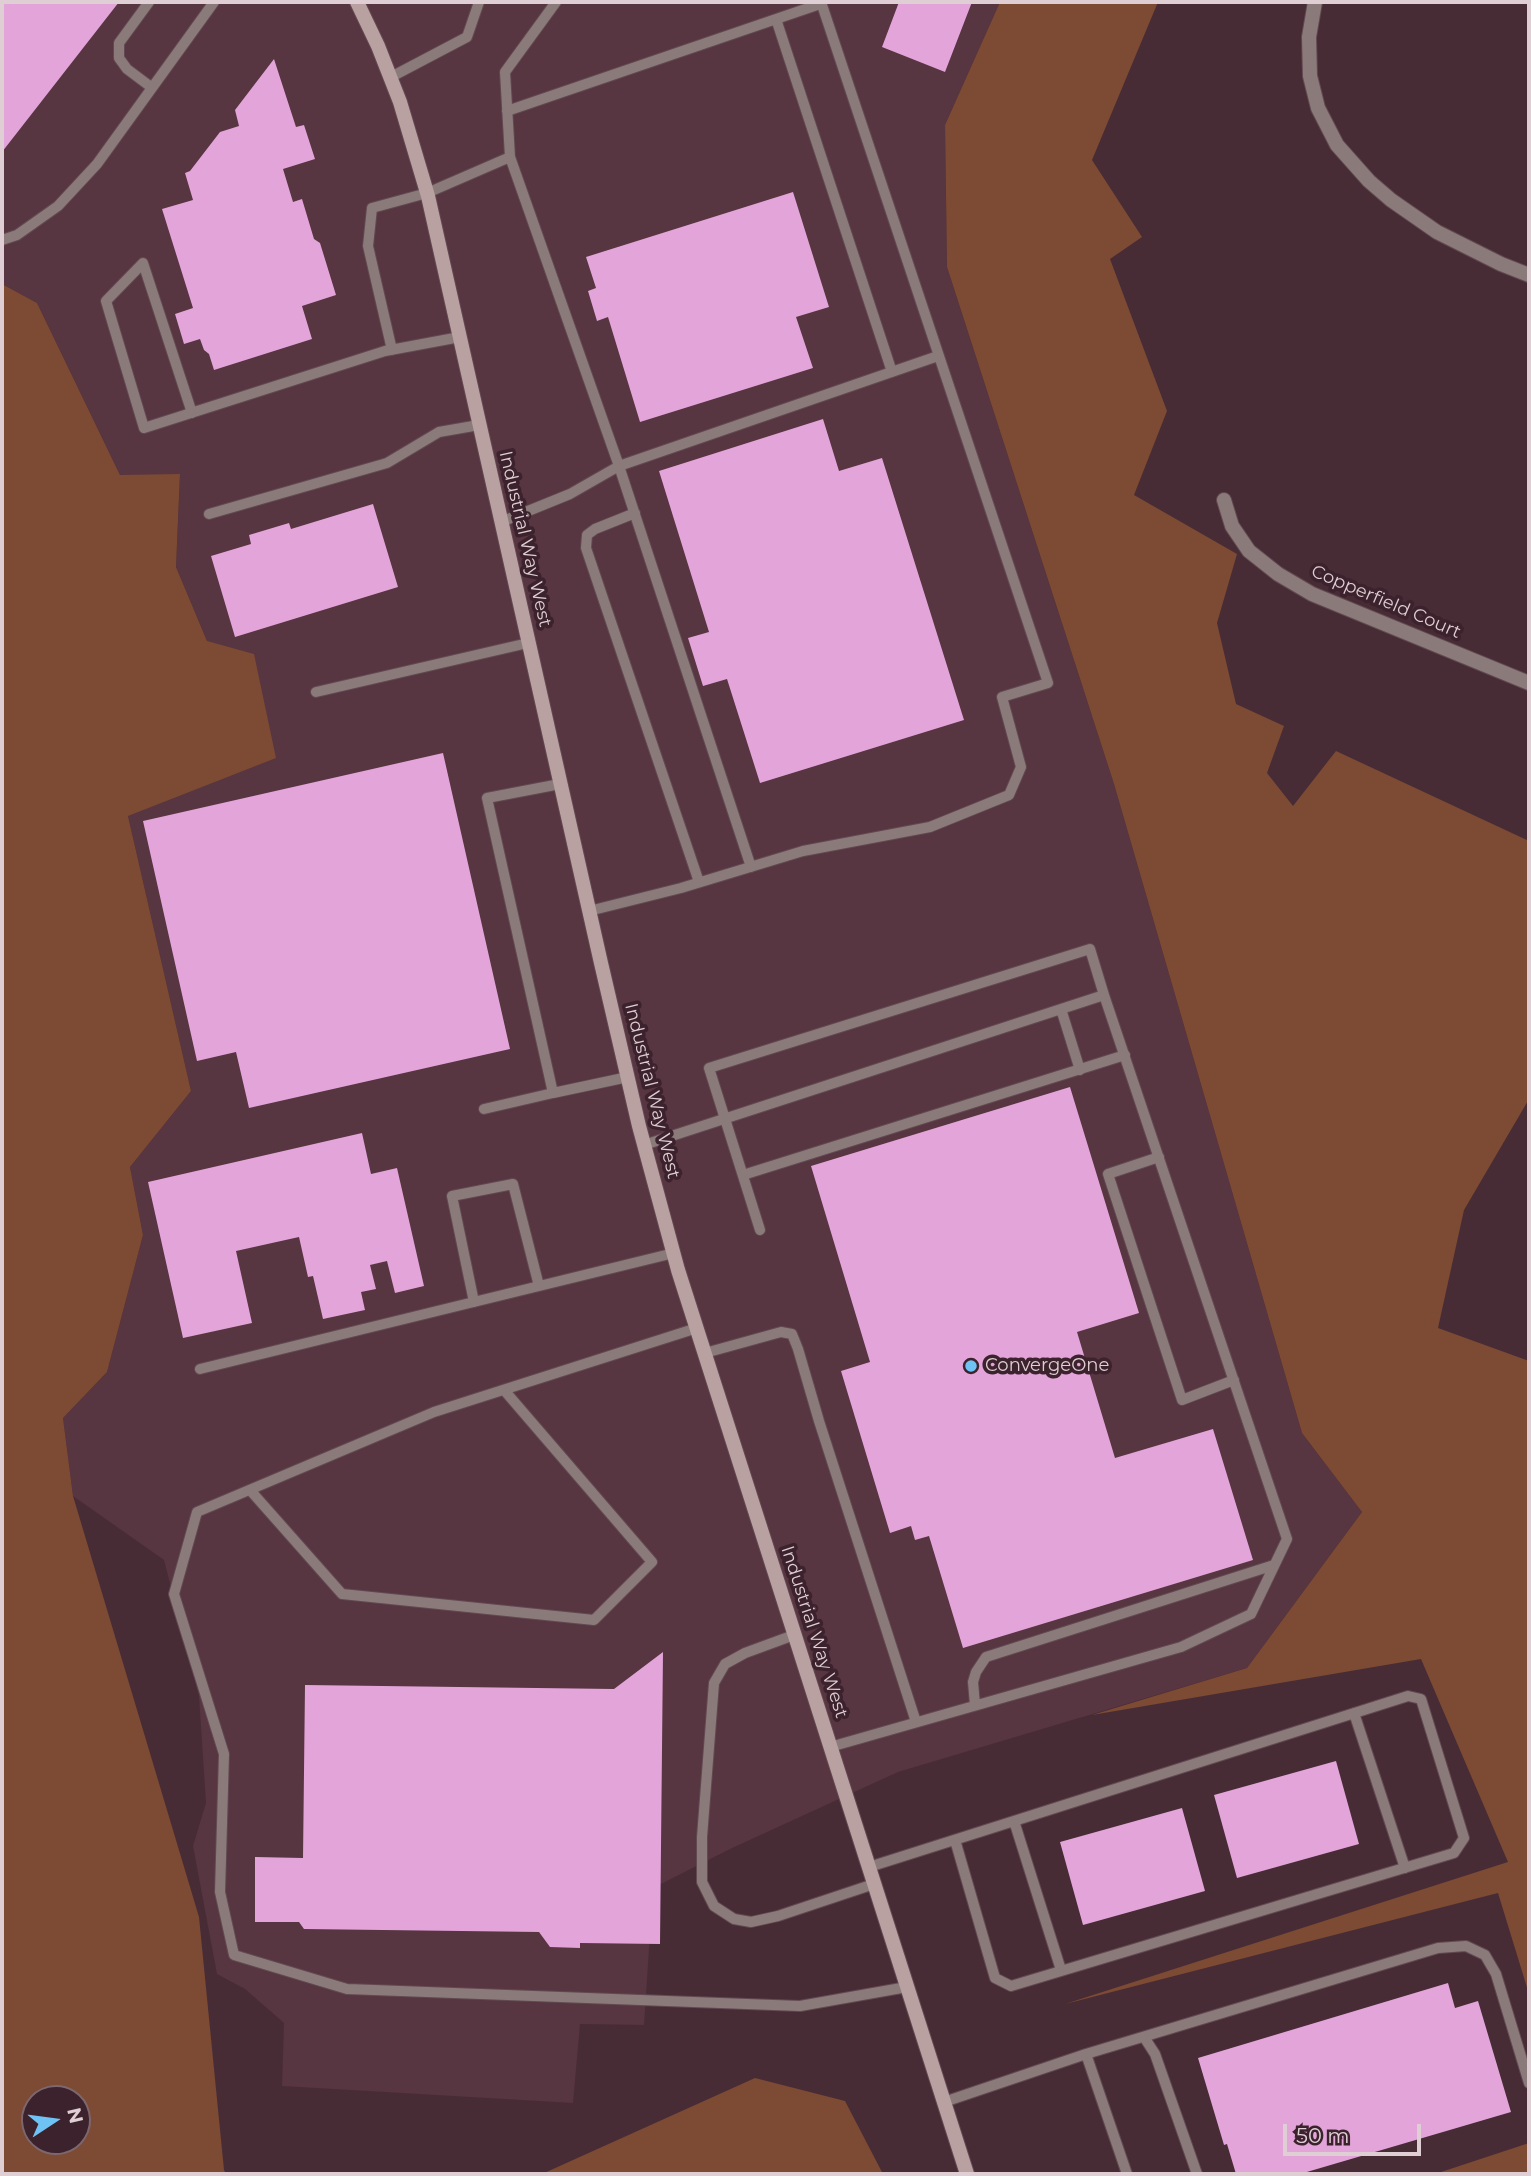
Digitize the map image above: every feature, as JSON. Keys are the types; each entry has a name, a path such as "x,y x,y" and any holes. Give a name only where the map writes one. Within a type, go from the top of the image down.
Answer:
{"street":[{"name":"Industrial Way West","path":"357,2 391,77 427,193 589,911 644,1145 674,1253 967,2174"},
{"path":"1315,2 1309,37 1310,76 1318,108 1337,145 1384,194 1437,232 1529,275"},
{"name":"Copperfield Court","path":"1224,500 1232,526 1249,551 1278,574 1312,594 1529,683"}],"lane":[{"path":"149,2 120,43 119,58 127,69 151,87"},
{"path":"2,240 17,235 58,206 97,164 214,2"},
{"path":"391,77 467,37 479,2"},
{"path":"556,2 505,72 510,157 635,513 751,867"},
{"path":"507,111 820,2 1048,683 1002,697 1021,767 1009,795 930,827 803,851 589,911"},
{"path":"776,19 892,372"},
{"path":"392,350 368,246 372,208 427,193 510,157"},
{"path":"192,413 143,264 106,301 144,428 192,413 392,350 460,337"},
{"path":"501,522 570,494 619,466 938,356"},
{"path":"209,514 387,463 439,432 480,425"},
{"path":"635,513 595,529 587,535 586,548 699,882"},
{"path":"316,692 528,643"},
{"path":"553,1093 486,798 560,784"},
{"path":"760,1230 709,1068 1090,949 1287,1539 1251,1614 1181,1647 830,1747"},
{"path":"644,1145 1104,995"},
{"path":"1061,1009 1080,1070"},
{"path":"743,1175 1125,1055"},
{"path":"484,1109 628,1077"},
{"path":"1159,1157 1108,1174 1182,1400 1234,1380"},
{"path":"474,1302 452,1196 513,1184 539,1286"},
{"path":"200,1369 674,1253"},
{"path":"697,1328 435,1412 197,1511 174,1594 224,1754 220,1892 234,1955 347,1989 800,2007 907,1987"},
{"path":"705,1353 781,1332 792,1334 916,1722"},
{"path":"250,1490 342,1594 594,1620 652,1562 504,1390"},
{"path":"975,1705 973,1682 986,1657 1274,1565"},
{"path":"794,1635 745,1653 725,1664 714,1683 702,1836 702,1882 714,1906 734,1919 751,1922 778,1916 874,1884"},
{"path":"869,1867 1408,1696 1421,1699 1464,1838 1454,1853 1011,1986 995,1978 955,1840"},
{"path":"1354,1713 1405,1868"},
{"path":"1014,1821 1061,1970"},
{"path":"944,2102 1086,2054 1438,1948 1466,1947 1485,1955 1496,1974 1529,2083"},
{"path":"1144,2037 1155,2054 1197,2174"},
{"path":"1086,2054 1127,2174"}],"shaded area":[{"path":"2,2 1000,2 945,125 947,267 1114,784 1302,1433 1362,1512 1247,1668 898,1772 730,1849 653,1888 644,2025 580,2024 573,2103 282,2086 284,2023 245,1989 217,1974 193,1846 206,1803 199,1696 164,1560 73,1496 63,1418 107,1372 143,1235 130,1167 191,1091 128,816 207,641 176,567 180,475 120,475 37,303 2,284"},
{"path":"1000,2 1158,2 1092,160 1142,237 1110,259 1167,411 1134,495 1237,554 1217,623 1236,704 1284,726 1267,773 1293,806 1336,751 1529,841 1529,1099 1464,1210 1438,1328 1529,1361 1529,1994 1498,1893 1065,2004 1508,1862 1421,1659 1092,1715 1247,1668 1362,1512 1302,1433 1114,784 947,267 945,125"},
{"path":"2,284 37,303 120,475 180,474 176,567 207,641 254,654 276,758 128,816 191,1091 130,1167 143,1235 107,1372 63,1418 73,1496 199,1917 226,2174 2,2174"},
{"path":"755,2078 845,2101 883,2174 542,2174"},
{"path":"1529,2143 1529,2174 1435,2174"}],"building":[{"path":"2,2 119,2 2,152"},
{"path":"899,2 972,2 945,72 882,47"},
{"path":"274,59 296,127 304,125 315,159 283,169 293,202 302,199 314,239 320,243 336,295 302,306 312,339 214,370 200,339 184,344 175,314 193,308 162,209 193,200 185,173 190,171 220,132 239,126 235,110"},
{"path":"793,192 829,307 796,317 813,368 640,422 608,317 597,321 588,291 596,288 586,257"},
{"path":"823,419 839,471 882,458 964,720 760,783 727,679 703,686 688,638 709,632 659,471"},
{"path":"373,504 398,587 235,637 211,556 251,544 249,535 289,523 291,529"},
{"path":"443,753 510,1049 249,1108 236,1052 197,1061 143,821"},
{"name":"ConvergeOne","path":"1070,1087 1139,1313 1077,1332 1115,1458 1213,1429 1253,1560 963,1648 929,1536 915,1540 911,1526 890,1533 841,1371 870,1362 811,1166"},
{"path":"362,1133 371,1174 397,1168 424,1286 395,1293 387,1261 370,1265 376,1289 361,1292 365,1310 323,1319 313,1276 308,1277 299,1237 236,1251 252,1323 183,1338 148,1182"},
{"path":"663,1652 660,1944 580,1943 580,1948 550,1947 539,1932 304,1929 299,1922 255,1922 255,1857 303,1858 305,1685 614,1689"},
{"path":"1336,1761 1359,1844 1237,1878 1214,1795"},
{"path":"1182,1808 1205,1891 1083,1925 1060,1842"},
{"path":"1448,1983 1455,2008 1478,2001 1511,2112 1300,2174 1236,2174 1227,2144 1224,2145 1198,2058"}],"place":[{"name":"ConvergeOne","path":"971,1366"}]}
